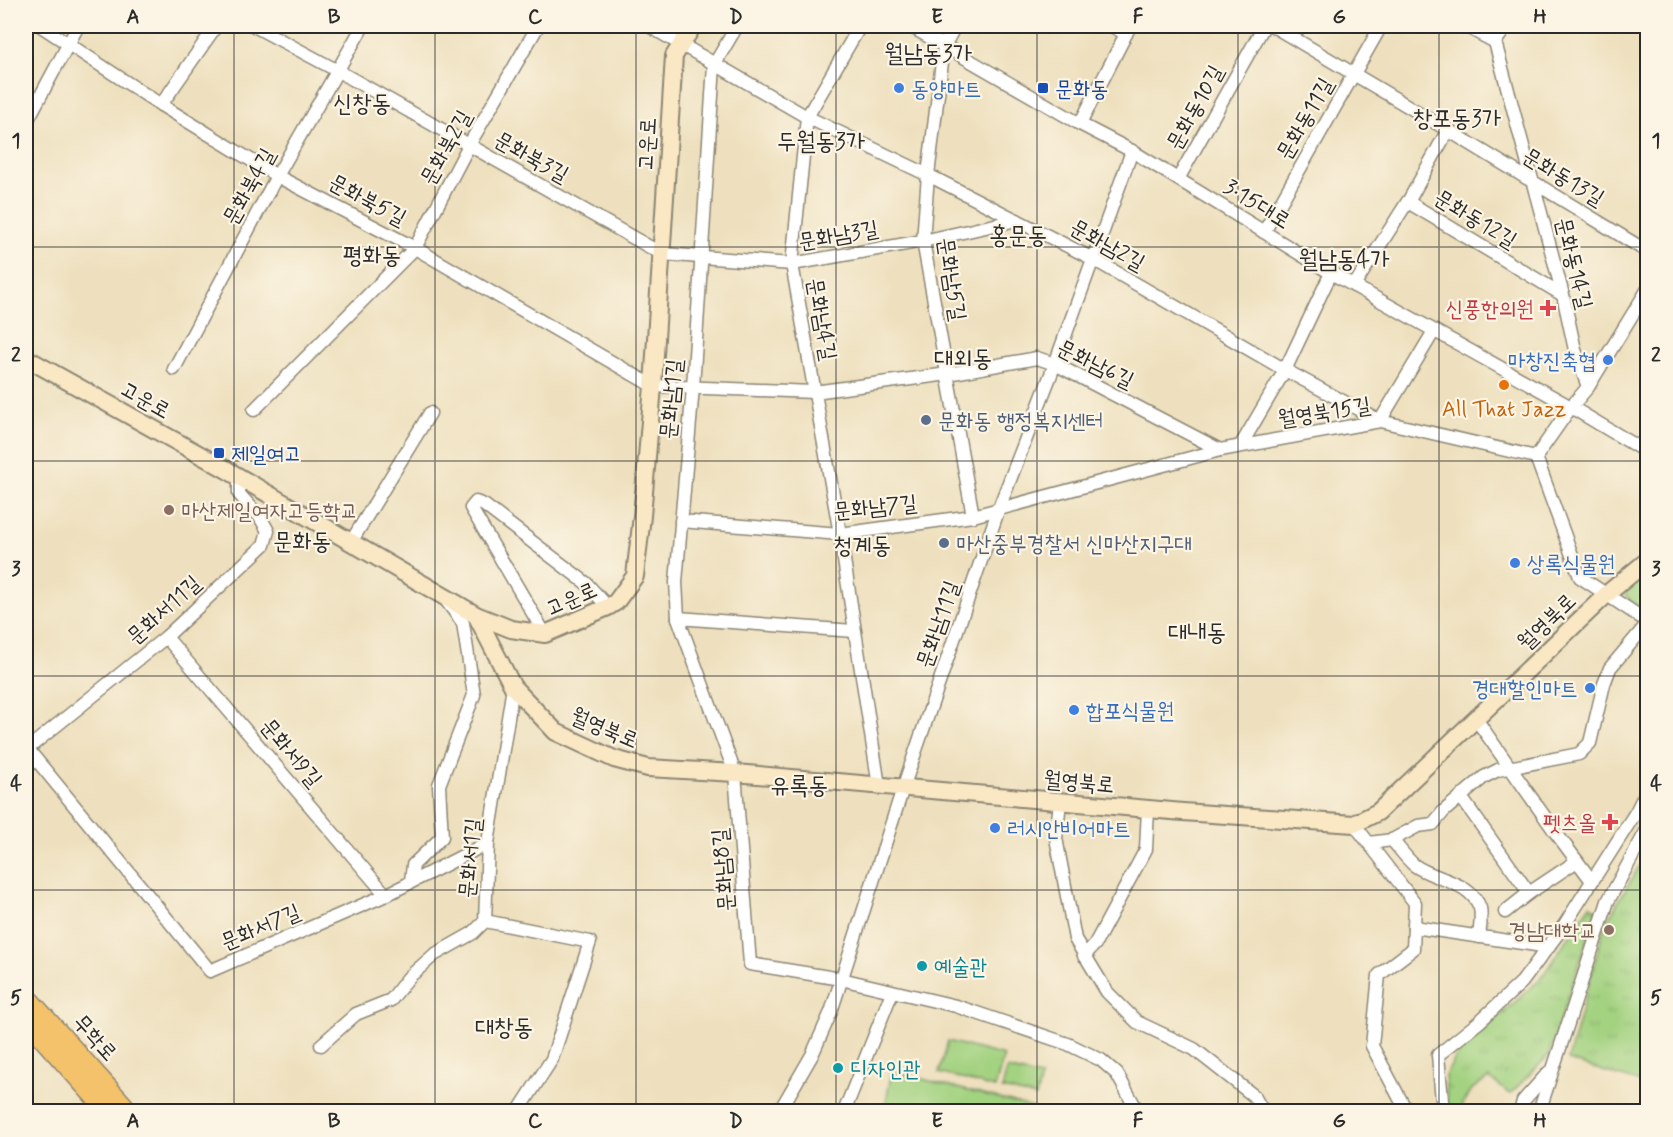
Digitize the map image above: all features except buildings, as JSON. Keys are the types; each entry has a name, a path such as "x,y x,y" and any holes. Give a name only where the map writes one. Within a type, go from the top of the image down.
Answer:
{"main road":[{"name":"고운로","path":"26,358 239,477 476,615 511,629 545,634 608,607 616,602 635,576 653,386 674,56 686,47 693,26"},
{"name":"월영북로","path":"476,615 513,687 556,732 614,759 648,768 735,773 1060,802 1354,824 1378,812 1607,594 1647,560"},
{"name":"무학로","path":"26,996 130,1112"},
{"name":"무학로","path":"26,1020 108,1112"}],"street":[{"name":"문화북5길","path":"41,26 161,105 278,176 415,248 653,386"},
{"path":"26,123 78,26"},
{"path":"161,105 216,26"},
{"name":"문화북3길","path":"254,26 662,254"},
{"name":"문화북4길","path":"174,369 278,176 363,26"},
{"name":"문화북2길","path":"254,410 415,248 469,145 538,26"},
{"name":"문화남2길","path":"649,26 807,117 928,175 1093,259 1285,370 1380,421"},
{"name":"문화남1길","path":"735,773 678,618 676,582 693,387 714,65 737,26"},
{"name":"문화남4길","path":"860,26 807,117 792,264 840,534 879,786"},
{"name":"3·15대로","path":"910,26 1080,124 1132,151 1331,273 1571,407 1647,453"},
{"path":"944,46 955,26"},
{"path":"1080,124 1128,29 1112,26"},
{"name":"문화동10길","path":"1178,179 1264,26"},
{"name":"문화동13길","path":"1273,26 1647,252"},
{"name":"문화동11길","path":"1264,232 1381,26"},
{"path":"1465,26 1495,42 1507,26"},
{"name":"문화동14길","path":"1495,42 1563,295 1575,350 1588,387"},
{"name":"문화남5길","path":"944,46 928,175 923,241 973,516"},
{"name":"문화동12길","path":"1448,130 1408,201 1563,295"},
{"name":"문화남11길","path":"780,1112 812,1055 831,1012 903,788 999,508 1055,364 1132,151"},
{"path":"1354,286 1408,201"},
{"name":"문화남3길","path":"662,254 792,264 923,241 1017,220"},
{"path":"1241,445 1285,370 1331,273"},
{"path":"1369,843 1392,840 1418,826 1433,824 1444,811 1484,777 1498,770 1579,754 1590,743 1610,668 1647,622 1580,577 1536,457 1588,387 1647,289"},
{"path":"1380,421 1434,331"},
{"name":"문화남6길","path":"653,386 814,392 948,374 1037,358 1055,364 1220,450"},
{"path":"351,542 430,413"},
{"name":"월영북15길","path":"999,508 1241,445 1380,421 1536,457"},
{"name":"문화서11길","path":"26,748 166,637 264,545 267,531 260,516 239,494 239,477"},
{"path":"545,634 471,508 476,502 484,505 586,583 608,607"},
{"name":"문화남7길","path":"681,521 840,534 973,516 999,508"},
{"path":"411,881 413,865 442,837 439,785 474,695 463,623 442,596"},
{"path":"678,618 854,631"},
{"name":"문화서9길","path":"166,637 386,895"},
{"name":"문화서1길","path":"513,687 488,843 485,921 590,942 552,1059 518,1112"},
{"path":"1476,718 1592,881"},
{"name":"문화서7길","path":"26,748 210,971 386,895 488,843"},
{"name":"문화남8길","path":"735,773 750,964 841,979"},
{"path":"1443,1112 1438,1055 1479,1022 1522,982 1592,881 1636,812 1647,788"},
{"path":"1461,797 1529,893"},
{"path":"1060,802 1056,838 1074,939 1107,992 1137,1022 1194,1048 1254,1096 1263,1112"},
{"path":"1084,956 1095,944 1146,849 1148,809"},
{"path":"1354,824 1415,903 1413,949 1379,975 1371,1046 1407,1112"},
{"path":"1539,1112 1608,901 1647,828"},
{"path":"1392,840 1414,865 1462,888 1473,897 1480,909 1479,937"},
{"path":"1505,912 1576,861"},
{"path":"321,1045 356,1014 391,1000 408,978 434,955 473,933 485,921"},
{"path":"1414,927 1549,946"},
{"path":"841,979 969,1009 1085,1051 1101,1060 1117,1074 1138,1112"},
{"path":"844,1112 892,992"},
{"path":"1520,1112 1523,1101 1554,1066"}],"green space":[{"path":"1647,567 1647,613 1630,601 1622,589"},
{"path":"1647,853 1647,1085 1568,1060 1605,924"},
{"path":"1590,905 1597,910 1549,1055 1510,1094 1489,1078 1472,1089 1461,1108 1448,1110 1445,1076 1457,1055 1541,978"},
{"path":"948,1041 1004,1056 995,1088 939,1073"},
{"path":"1007,1069 1041,1077 1036,1097 1002,1089"},
{"path":"892,1071 1045,1111 884,1111"}],"place":[{"name":"동양마트","path":"899,88"},
{"name":"문화동","path":"1043,88"},
{"name":"신풍한의원","path":"1548,308"},
{"name":"마창진축협","path":"1608,360"},
{"name":"All That Jazz","path":"1504,385"},
{"name":"문화동 행정복지센터","path":"926,420"},
{"name":"제일여고","path":"219,453"},
{"name":"마산제일여자고등학교","path":"169,510"},
{"name":"마산중부경찰서 신마산지구대","path":"944,543"},
{"name":"상록식물원","path":"1515,563"},
{"name":"경대할인마트","path":"1590,688"},
{"name":"합포식물원","path":"1074,710"},
{"name":"펫츠올","path":"1610,822"},
{"name":"러시안비어마트","path":"995,828"},
{"name":"경남대학교","path":"1609,930"},
{"name":"예술관","path":"922,966"},
{"name":"디자인관","path":"838,1068"}],"district":[{"name":"월남동3가","path":"928,53"},
{"name":"신창동","path":"362,103"},
{"name":"창포동3가","path":"1457,118"},
{"name":"두월동3가","path":"821,141"},
{"name":"홍문동","path":"1018,235"},
{"name":"평화동","path":"372,255"},
{"name":"월남동4가","path":"1344,259"},
{"name":"대외동","path":"963,358"},
{"name":"문화동","path":"302,541"},
{"name":"청계동","path":"862,545"},
{"name":"대내동","path":"1197,632"},
{"name":"유록동","path":"799,785"},
{"name":"대창동","path":"504,1027"}]}
